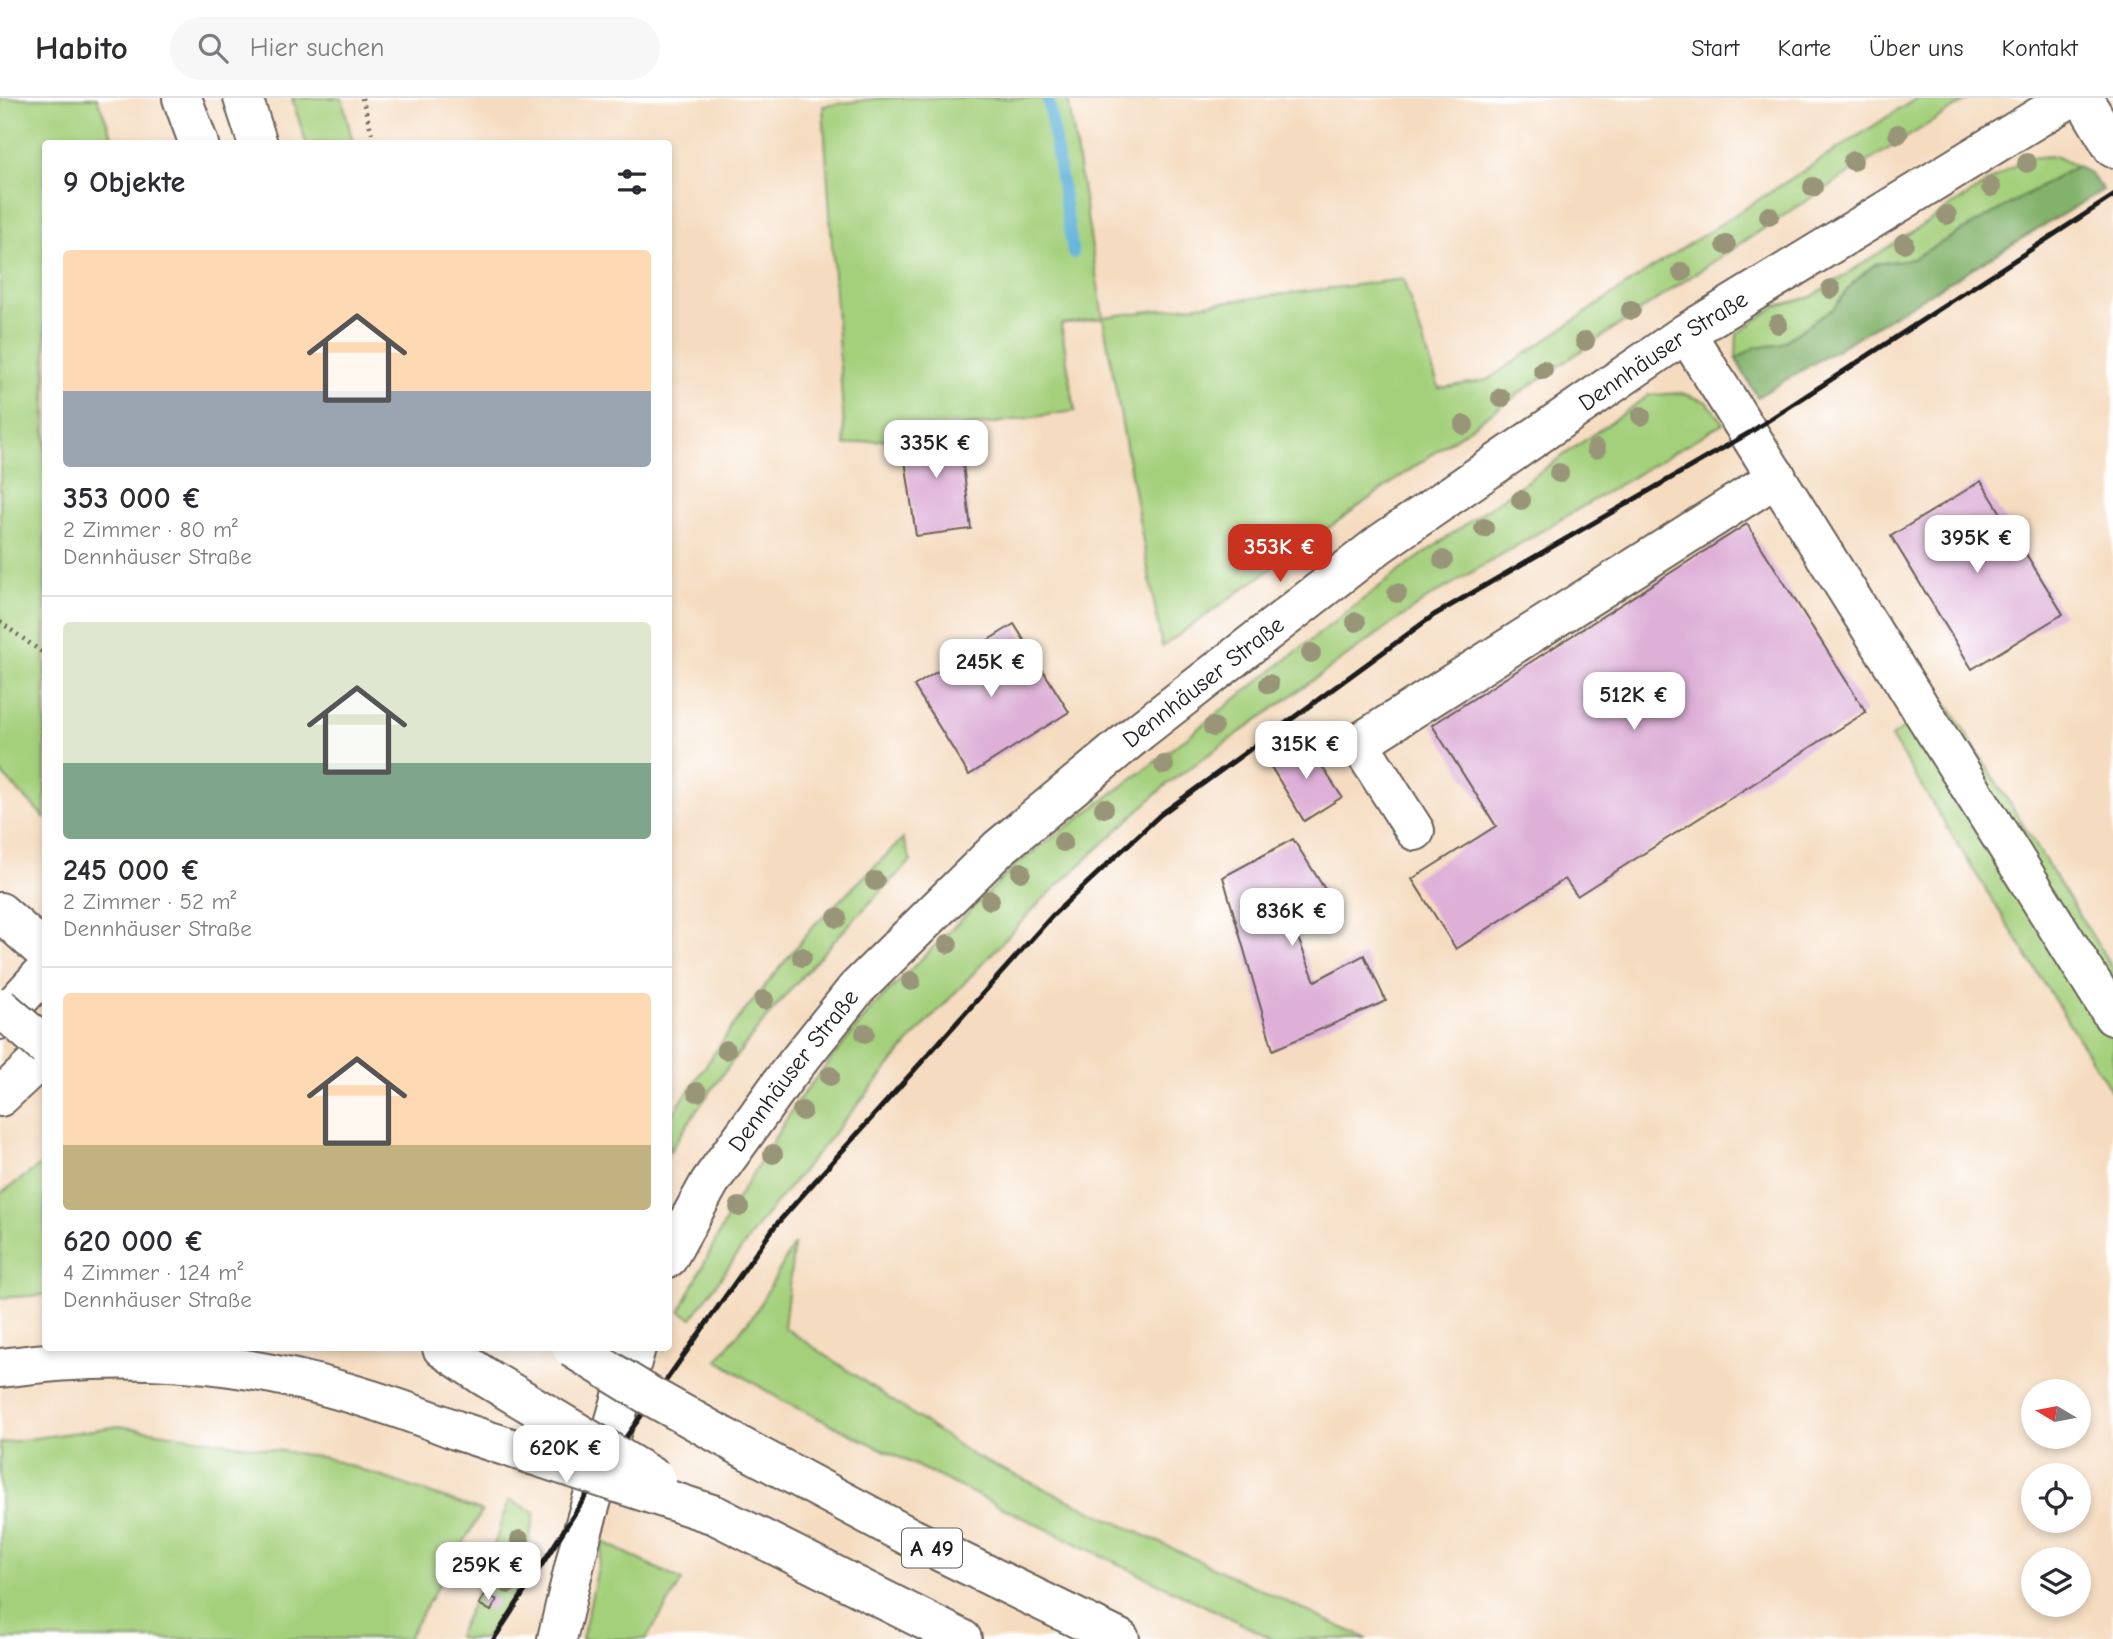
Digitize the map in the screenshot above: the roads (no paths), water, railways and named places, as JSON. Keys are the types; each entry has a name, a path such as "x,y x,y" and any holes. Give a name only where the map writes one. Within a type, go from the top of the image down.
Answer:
{"main road":[{"path":"182,98 198,140"},
{"path":"243,98 257,140"},
{"name":"Dennhäuser Straße","path":"672,1251 710,1182 784,1079 856,989 999,848 1140,731 1380,544 1686,333 2070,98"},
{"path":"2083,98 2113,148"},
{"path":"1686,333 2113,1016"},
{"path":"1415,831 1359,743 1777,477"},
{"path":"0,912 42,949"},
{"path":"0,1020 42,975"},
{"path":"0,1007 42,1044"},
{"path":"0,1097 42,1058"},
{"path":"446,1351 715,1515 962,1639"},
{"name":"A 49","path":"577,1351 749,1451 912,1538 1120,1639"},
{"path":"557,1639 582,1534 635,1351"},
{"path":"0,1368 67,1360 123,1358 230,1365 279,1373 386,1402 456,1430 715,1515"}],"waterway":[{"path":"1048,98 1073,253"}],"railway":[{"path":"494,1639 600,1474 775,1226 1053,915 1160,815 1434,615 1749,433 2113,196"}]}
